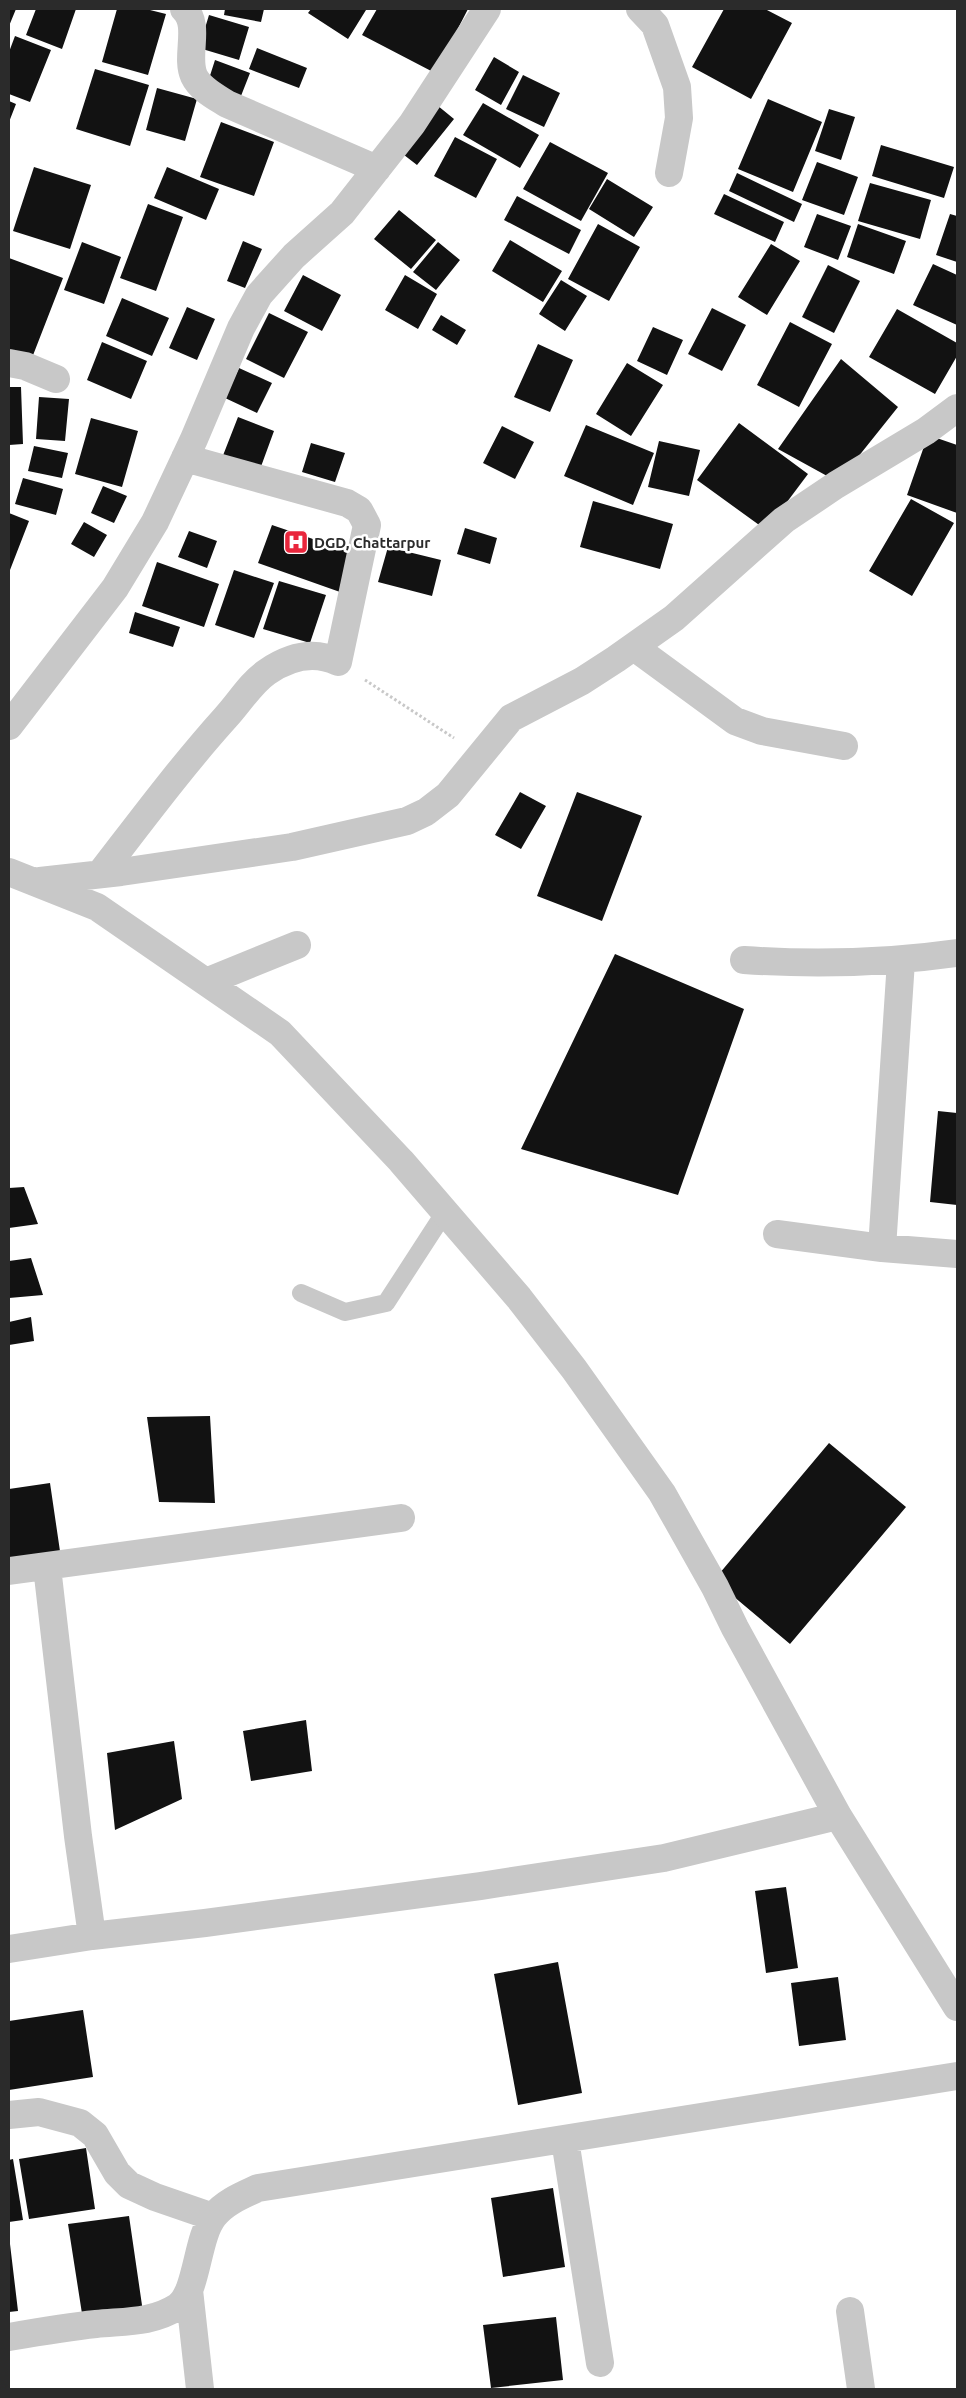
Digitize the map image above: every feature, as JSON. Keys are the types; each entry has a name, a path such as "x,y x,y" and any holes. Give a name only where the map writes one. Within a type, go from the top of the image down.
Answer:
{"street":[{"path":"184,9 191,22 191,66 194,78 208,92 227,104 377,169"},
{"path":"9,726 115,588 155,522 241,328 259,295 294,256 342,213 412,124 487,9"},
{"path":"640,9 655,25 677,88 679,118 669,173"},
{"path":"9,364 25,366 56,379"},
{"path":"20,877 100,874 292,847 407,821 426,812 448,795 511,718 582,681 634,647 674,618 784,520 836,485 926,431 957,408"},
{"path":"100,874 206,739 265,673 288,660 306,655 327,657 338,662 367,525 359,510 346,503 185,458"},
{"path":"634,647 735,720 762,731 844,746"},
{"path":"20,877 97,907 280,1034 401,1161 525,1305 662,1493 715,1587 735,1628 838,1816 957,2007"},
{"path":"206,982 297,945"},
{"path":"744,960 845,964 901,961 957,953"},
{"path":"882,1248 901,961"},
{"path":"777,1234 882,1248 957,1254"},
{"path":"9,1571 401,1518"},
{"path":"47,1567 78,1836 92,1936"},
{"path":"9,1949 92,1936 462,1889 664,1858 838,1816"},
{"path":"9,2337 95,2324 155,2318 179,2306 189,2290 197,2258 213,2217 231,2201 258,2188 420,2160 564,2140 957,2076"},
{"path":"9,2115 39,2112 80,2123 95,2135 117,2173 129,2185 155,2197 213,2217"},
{"path":"564,2140 600,2364"},
{"path":"189,2290 200,2389"},
{"path":"850,2311 861,2389"}],"lane":[{"path":"301,1293 345,1312 386,1303 445,1212"}],"path":[{"path":"338,662 481,757"}],"building":[{"path":"9,9 16,9 9,26"},
{"path":"36,9 76,9 62,49 26,35"},
{"path":"117,9 146,9 166,14 148,75 102,62"},
{"path":"225,9 264,9 261,22 224,15"},
{"path":"311,9 366,10 348,39 308,13"},
{"path":"377,9 468,9 435,73 362,35"},
{"path":"724,9 765,9 792,23 751,99 692,67"},
{"path":"209,15 249,27 239,60 199,48"},
{"path":"15,36 51,50 30,102 9,94 9,52"},
{"path":"257,48 307,68 299,88 249,69"},
{"path":"494,57 519,72 501,105 475,90"},
{"path":"215,60 250,73 239,101 207,85"},
{"path":"95,69 149,85 130,146 76,129"},
{"path":"523,75 560,93 544,127 506,109"},
{"path":"157,88 197,99 185,141 146,130"},
{"path":"768,99 822,122 793,192 738,169"},
{"path":"9,101 16,104 9,122"},
{"path":"432,101 454,119 417,165 395,148"},
{"path":"483,103 539,135 520,168 463,135"},
{"path":"829,109 855,117 841,160 815,151"},
{"path":"221,122 274,142 254,196 200,177"},
{"path":"455,137 497,159 476,198 434,176"},
{"path":"550,142 608,173 581,221 523,189"},
{"path":"881,145 954,167 944,198 872,176"},
{"path":"817,162 858,177 844,215 802,200"},
{"path":"34,167 91,185 70,249 13,231"},
{"path":"167,167 219,189 206,220 154,198"},
{"path":"737,173 802,204 794,222 729,191"},
{"path":"607,179 653,207 634,237 589,209"},
{"path":"870,183 931,200 920,239 858,221"},
{"path":"724,194 784,222 775,242 714,214"},
{"path":"517,196 581,230 569,254 504,220"},
{"path":"148,204 183,217 156,291 120,278"},
{"path":"399,210 436,240 411,269 374,239"},
{"path":"817,214 851,226 838,260 804,247"},
{"path":"950,214 957,216 957,262 936,255"},
{"path":"598,224 640,247 609,301 568,279"},
{"path":"858,224 906,241 894,274 847,257"},
{"path":"510,240 562,271 543,302 492,271"},
{"path":"243,241 262,249 245,288 227,281"},
{"path":"82,242 121,257 104,304 64,290"},
{"path":"438,242 460,260 436,290 413,272"},
{"path":"771,244 800,261 767,315 738,297"},
{"path":"9,258 63,278 30,363 9,355"},
{"path":"933,264 957,275 957,325 913,305"},
{"path":"828,265 860,281 834,333 802,317"},
{"path":"303,275 341,295 322,331 284,311"},
{"path":"405,275 437,294 418,329 385,310"},
{"path":"561,280 587,296 565,331 539,314"},
{"path":"122,298 169,318 152,356 106,336"},
{"path":"187,307 215,319 197,360 169,348"},
{"path":"712,308 746,325 722,371 688,354"},
{"path":"897,309 957,343 957,356 935,394 869,357"},
{"path":"269,313 308,332 284,378 246,359"},
{"path":"441,315 466,330 457,345 432,330"},
{"path":"790,322 832,344 799,407 757,385"},
{"path":"653,327 683,340 667,375 637,361"},
{"path":"102,342 147,361 131,399 87,380"},
{"path":"538,344 573,360 550,412 514,397"},
{"path":"841,359 898,407 838,482 778,449"},
{"path":"627,363 663,385 631,436 596,414"},
{"path":"239,368 272,383 257,413 225,398"},
{"path":"9,387 21,387 23,444 9,445"},
{"path":"39,397 69,399 65,441 36,439"},
{"path":"238,417 274,431 259,472 222,458"},
{"path":"91,418 138,431 122,487 75,474"},
{"path":"739,423 808,474 766,530 697,480"},
{"path":"586,425 654,453 633,505 564,476"},
{"path":"502,426 534,442 515,479 483,463"},
{"path":"928,435 957,445 957,513 907,495"},
{"path":"659,441 700,450 689,496 648,487"},
{"path":"311,443 345,453 335,482 302,472"},
{"path":"34,446 68,453 62,478 28,471"},
{"path":"23,478 63,489 56,515 15,504"},
{"path":"103,486 127,496 114,523 91,513"},
{"path":"911,499 954,523 912,596 869,571"},
{"path":"593,501 673,524 660,569 580,547"},
{"path":"9,513 29,521 10,570 9,569"},
{"path":"84,522 107,535 94,557 71,544"},
{"path":"272,525 354,553 340,592 258,563"},
{"path":"465,528 497,538 490,564 457,554"},
{"path":"189,531 217,541 207,568 178,557"},
{"path":"388,547 441,560 432,596 378,582"},
{"path":"157,562 219,584 204,627 142,606"},
{"path":"234,570 274,583 254,638 215,625"},
{"path":"279,581 326,595 310,643 263,629"},
{"path":"135,612 180,627 173,647 129,633"},
{"path":"520,792 546,806 521,849 495,835"},
{"path":"577,792 642,816 602,921 537,896"},
{"path":"615,954 744,1009 678,1195 521,1149"},
{"path":"938,1111 957,1113 957,1205 930,1202"},
{"path":"24,1187 38,1224 9,1228 9,1188"},
{"path":"31,1258 43,1295 9,1298 9,1261"},
{"path":"31,1317 34,1341 9,1345 9,1322"},
{"path":"210,1416 215,1503 159,1502 147,1417"},
{"path":"829,1443 906,1507 790,1644 714,1580"},
{"path":"50,1483 61,1558 9,1565 9,1489"},
{"path":"306,1720 312,1771 251,1781 243,1731"},
{"path":"174,1741 182,1799 115,1830 107,1753"},
{"path":"786,1887 798,1968 766,1973 755,1891"},
{"path":"558,1962 582,2093 518,2105 494,1974"},
{"path":"838,1977 846,2040 799,2046 791,1983"},
{"path":"83,2010 93,2077 9,2090 9,2021"},
{"path":"86,2148 95,2209 29,2219 19,2159"},
{"path":"13,2159 23,2220 9,2222 9,2160"},
{"path":"553,2188 565,2267 503,2277 491,2198"},
{"path":"129,2216 143,2312 83,2320 68,2224"},
{"path":"9,2245 18,2311 9,2312"},
{"path":"556,2317 563,2380 491,2388 483,2325"}],"place":[{"name":"DGD, Chattarpur","path":"296,542"}]}
